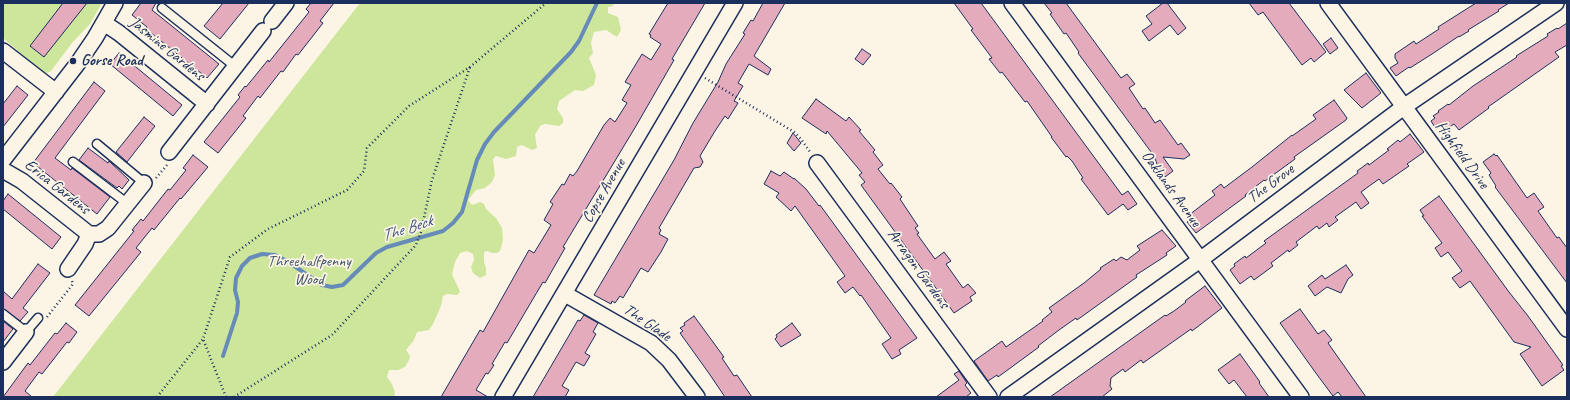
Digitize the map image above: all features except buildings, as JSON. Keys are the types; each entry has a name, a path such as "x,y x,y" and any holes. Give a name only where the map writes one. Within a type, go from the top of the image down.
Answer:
{"street":[{"path":"3,160 86,52 115,3"},
{"name":"Jasmine Gardens","path":"169,152 286,3"},
{"name":"Copse Avenue","path":"503,397 735,3"},
{"name":"Oaklands Avenue","path":"1012,3 1301,397"},
{"name":"Highfield Drive","path":"1328,3 1567,329"},
{"name":"The Grove","path":"1008,397 1200,260 1405,106 1556,3"},
{"path":"1562,3 1567,10"},
{"name":"Jasmine Gardens","path":"104,23 119,33 207,104"},
{"path":"3,51 56,92"},
{"name":"Arragon Gardens","path":"817,163 989,397"},
{"name":"Erica Gardens","path":"3,170 22,181 89,234"},
{"path":"68,269 79,255 89,234 94,235 104,232 128,204 144,182"},
{"name":"The Glade","path":"565,294 651,343 669,360 697,397"},
{"path":"5,356 26,332"}],"lane":[{"path":"162,8 236,67"},
{"path":"97,144 144,182"},
{"path":"73,162 128,204"},
{"path":"3,314 26,332 38,318"}],"path":[{"path":"157,397 203,339 230,257 268,229 347,190 364,170 367,148 404,111 470,67 546,3"},
{"path":"234,397 332,335 416,245 421,232 432,180 470,67"},
{"path":"695,72 794,132 801,139 817,163"},
{"path":"144,182 153,182 171,159 169,152"},
{"path":"38,318 45,319 73,284 68,269"},
{"path":"203,339 226,397"}],"green space":[{"path":"3,3 102,3 90,24 72,43 51,71 47,73 42,72 3,38"},
{"name":"Threehalfpenny Wood","path":"360,3 614,3 613,6 608,7 608,13 618,17 621,30 617,37 606,30 594,32 591,43 593,53 589,58 596,75 594,85 583,91 575,90 559,101 557,109 563,118 563,123 559,126 545,124 540,126 535,135 537,148 532,150 522,145 517,147 516,156 506,159 496,156 493,159 495,175 492,182 485,188 476,190 468,200 472,205 480,202 484,204 486,209 496,218 502,228 503,240 500,251 497,253 488,251 484,252 486,275 480,278 473,273 471,267 474,260 473,254 467,251 460,253 455,262 452,274 460,292 457,295 447,294 443,296 441,306 429,330 417,332 414,340 406,350 410,356 405,367 398,370 389,370 387,377 392,384 395,393 394,397 53,397"}],"waterway":[{"name":"The Beck","path":"223,356 237,313 238,302 235,290 236,278 242,266 250,258 262,254 275,255 287,261 322,285 332,287 343,285 376,253 387,247 443,231 453,223 462,212 477,160 485,144 494,132 571,52 579,41 597,3"}],"place":[{"name":"Gorse Road","path":"73,61"}]}
